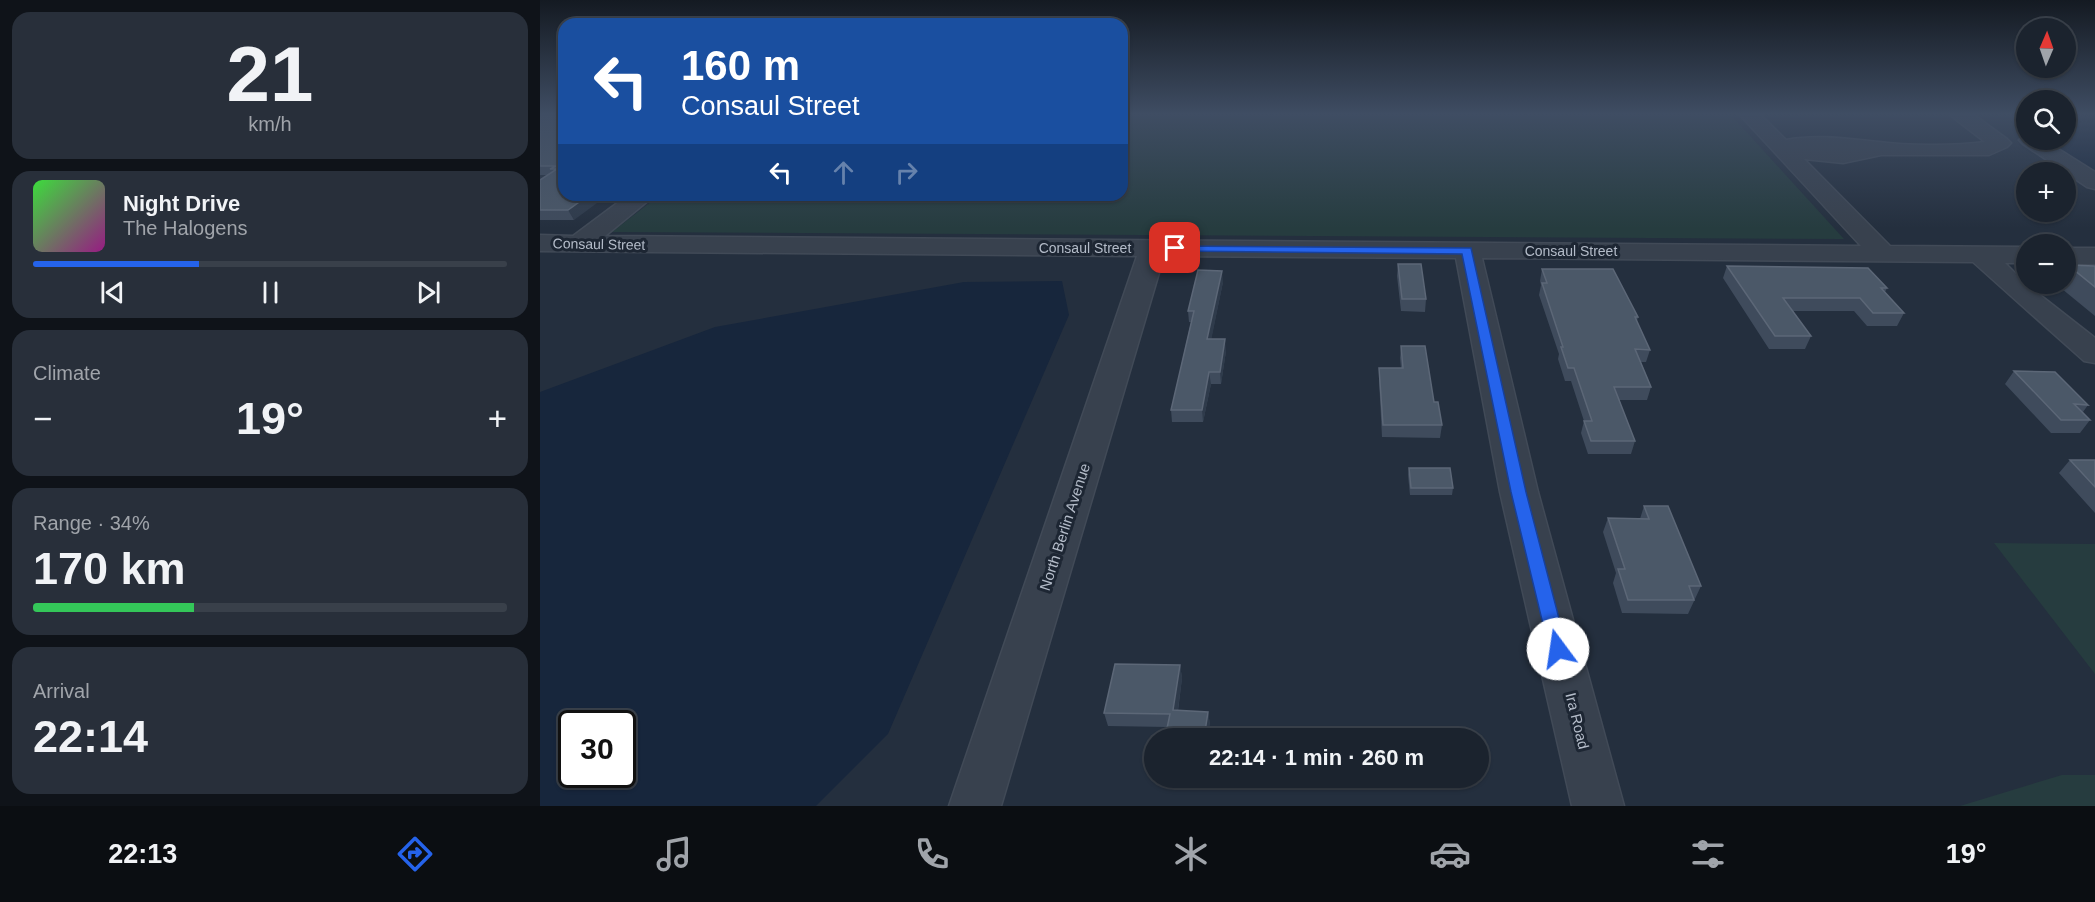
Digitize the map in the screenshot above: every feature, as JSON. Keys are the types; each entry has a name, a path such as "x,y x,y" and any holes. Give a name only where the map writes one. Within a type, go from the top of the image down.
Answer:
{"street":[{"path":"1785,153 1883,254"},
{"path":"2050,153 2095,182"},
{"path":"578,244 635,201"},
{"name":"Consaul Street","path":"540,243 2016,255"},
{"name":"North Berlin Avenue","path":"975,806 1153,248"},
{"name":"Ira Road","path":"1467,250 1519,492 1598,806"},
{"path":"1980,255 2095,354"},
{"path":"2076,256 2095,256"}],"green space":[{"path":"1128,153 1765,153 1844,239 612,232 652,201 1128,201"},
{"path":"1994,543 2095,544 2095,674"},
{"path":"2062,775 2095,775 2095,806 1960,806"}],"water":[{"path":"2059,153 2095,153 2095,176"},
{"path":"1062,281 1069,315 888,734 816,806 540,806 540,392 715,327 964,282"}],"building":[{"path":"540,153 558,153 558,201 581,201 568,210 540,210 540,180 557,169 550,169 556,166 540,166"},
{"path":"1398,264 1421,264 1426,299 1402,299"},
{"path":"2076,265 2095,266 2095,287 2076,272"},
{"path":"1727,266 1868,268 1887,288 1881,288 1904,313 1873,313 1860,298 1783,298 1811,336 1775,336"},
{"path":"1542,269 1613,269 1638,317 1635,317 1650,350 1635,349 1651,387 1614,387 1635,441 1591,441 1584,421 1592,421 1574,368 1568,368 1561,347 1563,347 1542,283 1547,283"},
{"path":"1198,270 1222,271 1207,339 1225,339 1220,372 1209,372 1202,410 1171,410 1194,311 1188,311"},
{"path":"1401,346 1425,346 1434,402 1438,402 1442,425 1383,425 1379,368 1403,368"},
{"path":"2014,371 2055,372 2088,405 2074,404 2090,420 2061,420"},
{"path":"2070,460 2095,460 2095,487"},
{"path":"1409,468 1450,468 1453,488 1411,488"},
{"path":"1644,506 1668,506 1701,586 1689,586 1694,600 1628,600 1618,569 1625,569 1608,518 1649,519"},
{"path":"1115,664 1180,665 1173,710 1208,712 1206,728 1167,728 1170,714 1104,713"}],"route":[{"path":"1175,248 1467,250 1519,492 1558,649"}]}
